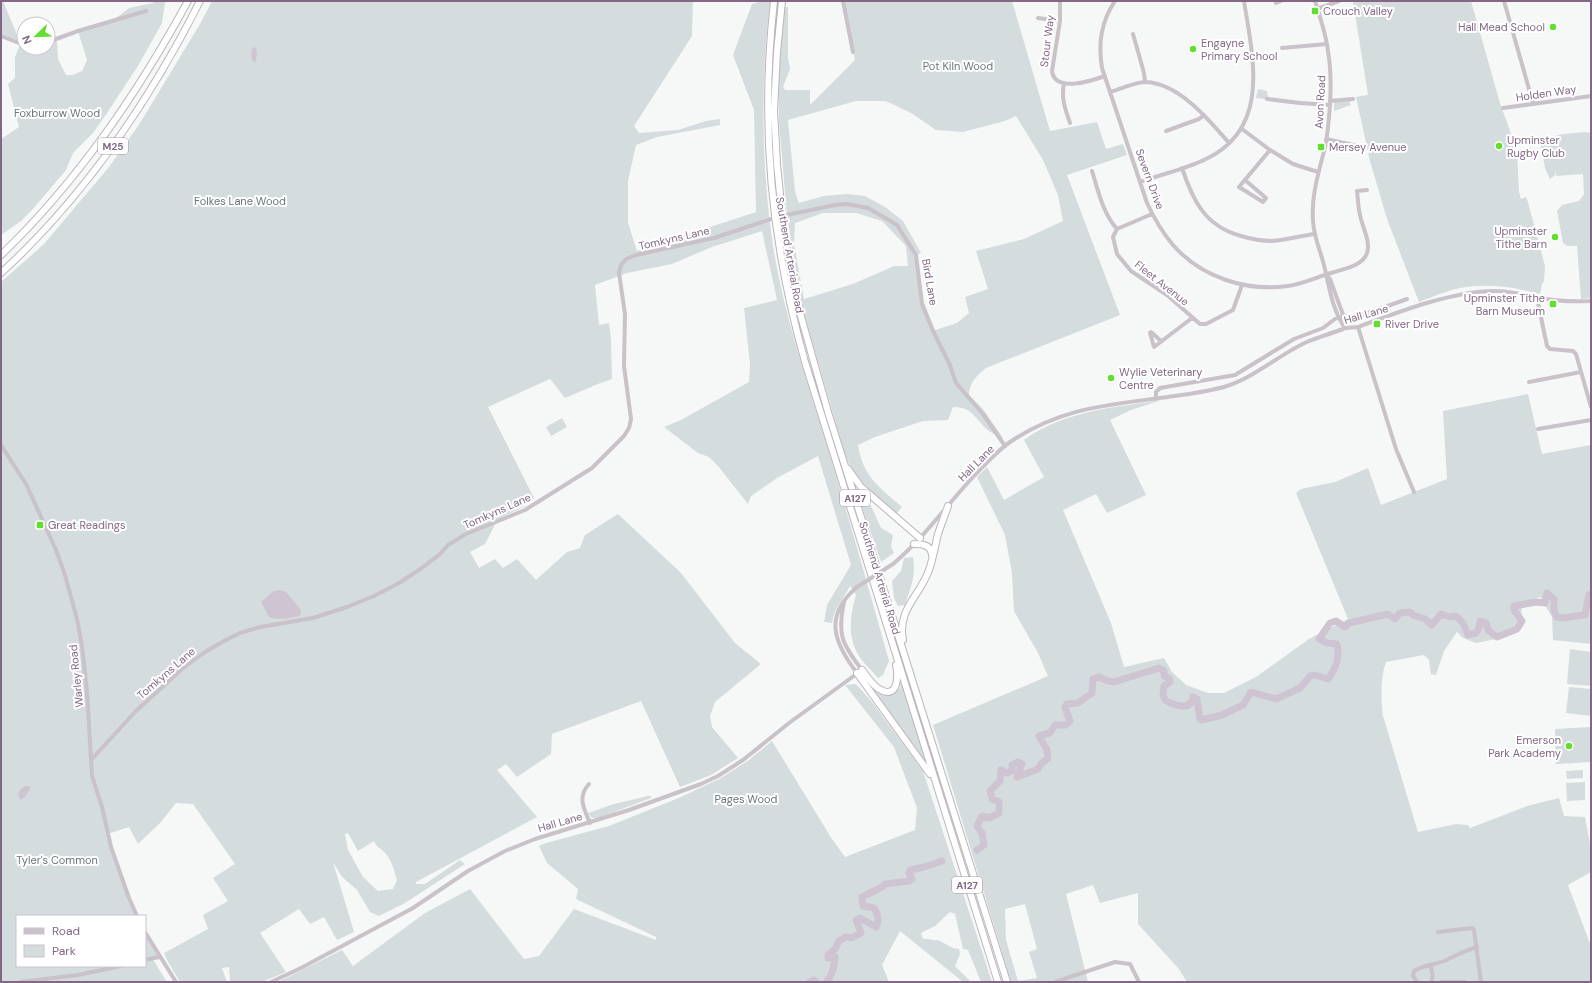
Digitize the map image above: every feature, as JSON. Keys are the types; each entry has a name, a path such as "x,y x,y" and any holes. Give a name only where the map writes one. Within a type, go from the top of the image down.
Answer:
{"highway":[{"name":"M25","path":"1,255 48,206 100,143 136,91 188,1"},
{"name":"M25","path":"1,273 54,220 107,154 155,81 200,1"},
{"name":"Southend Arterial Road","path":"774,1 769,50 767,129 774,218 788,296 801,348 998,982"},
{"name":"Southend Arterial Road","path":"782,1 777,52 774,111 777,164 782,216 792,277 800,313 810,351 906,662 1007,982"},
{"name":"A127","path":"844,461 861,487 920,538"},
{"name":"A127","path":"906,662 901,630 902,619 909,604 925,581 932,560 938,533 948,506"},
{"path":"914,544 923,544 929,547 932,552 932,560"},
{"path":"860,671 881,690 890,691 895,687 898,678 886,622"},
{"path":"860,671 922,760 937,788"}],"street":[{"path":"843,1 853,52"},
{"name":"Stour Way","path":"1060,1 1060,21 1052,71 1056,81 1064,83"},
{"name":"Severn Drive","path":"1115,1 1106,18 1101,35 1100,50 1105,76 1152,214 1167,238 1184,256 1210,273 1242,285 1267,288 1289,286 1360,263 1366,257 1368,243 1360,216 1357,191 1367,190"},
{"path":"1140,182 1182,168 1211,156 1230,143 1242,129 1250,106 1254,80 1252,50 1244,1"},
{"path":"1276,2 1281,1"},
{"name":"Avon Road","path":"1315,1 1327,44 1330,63 1330,103 1326,139 1312,205 1314,234 1326,274 1330,279 1341,317 1346,323 1345,328"},
{"path":"1317,9 1339,1"},
{"path":"1504,1 1534,103"},
{"path":"56,39 146,11"},
{"path":"1038,18 1060,21"},
{"path":"1133,34 1144,73 1145,82"},
{"path":"1,36 16,42"},
{"path":"1282,48 1327,44"},
{"path":"1070,123 1062,97 1064,83 1080,83 1105,76"},
{"path":"1110,92 1145,82 1164,87 1175,92 1204,114 1230,143"},
{"name":"Holden Way","path":"1503,108 1591,96"},
{"path":"1268,99 1300,103 1330,103 1353,100"},
{"path":"1166,131 1199,119 1204,114"},
{"path":"1242,129 1270,150 1293,164 1318,172"},
{"path":"1326,139 1362,147"},
{"path":"1245,180 1266,198 1263,202 1239,187 1270,150"},
{"path":"1182,168 1189,189 1198,204 1212,222 1223,229 1244,237 1270,241 1314,234"},
{"path":"1092,171 1106,212 1117,229 1152,214"},
{"name":"Bird Lane","path":"782,216 848,204 868,208 897,225 916,255 922,304 933,331 950,365 956,383 983,414 1005,446"},
{"name":"Tomkyns Lane","path":"90,760 135,712 171,678 205,652 240,633 260,627 313,618 374,596 399,583 422,568 440,554 448,545 466,534 525,510 592,468 624,436 629,428 631,419 624,366 625,314 619,273 621,266 626,259 636,255 714,238 774,218"},
{"name":"Fleet Avenue","path":"1117,229 1114,237 1115,247 1117,254 1125,266 1167,295 1197,322 1203,324 1229,313 1235,306 1242,285"},
{"name":"Hall Lane","path":"272,982 412,908 468,871 505,851 535,839 590,823 701,784 726,772 860,671 850,664 839,646 836,632 836,622 839,609 844,602 857,587 893,564 914,544 986,462 1005,446 1036,426 1062,415 1102,406 1208,392 1228,386 1254,373 1309,341 1345,328 1350,329 1358,327 1458,295 1480,291 1499,291 1537,298 1576,302 1591,301"},
{"path":"1537,298 1547,346 1550,349 1574,351 1591,407"},
{"name":"Hall Lane","path":"1156,399 1156,392 1160,388 1235,375 1294,339 1323,328 1335,319 1341,317 1360,316 1407,299"},
{"path":"1161,342 1192,318"},
{"path":"1358,327 1396,449 1414,492"},
{"path":"1529,382 1581,372"},
{"path":"1538,429 1591,420"},
{"name":"Warley Road","path":"1,445 26,484 56,550 77,619 88,697 92,776 102,807 111,846 137,915"},
{"path":"844,602 841,623 842,639 860,671"},
{"path":"850,664 852,671 850,679"},
{"path":"589,784 585,788 582,797 583,808 590,823"},
{"path":"1438,932 1472,928 1474,930 1481,982"},
{"path":"146,934 159,957 176,982"},
{"path":"1417,982 1413,976 1414,971 1419,968 1446,960 1467,949 1477,947"},
{"path":"146,960 159,957"},
{"path":"1055,982 1115,962 1130,964 1139,982"},
{"path":"1430,965 1432,972 1431,982"},
{"path":"20,982 78,975 116,967"},
{"path":"1441,982 1465,982"}],"green space":[{"path":"1,1 3,1 16,32 16,41 1,36"},
{"name":"Foxburrow Wood","path":"154,1 167,1 165,3 162,23 138,66 93,133 73,153 66,170 21,221 1,235 1,139 19,127 8,84 15,78 16,54 16,56 56,56 56,41 58,59 66,75 73,75 82,71 87,60 78,31 111,22 129,8 153,3"},
{"path":"212,1 693,1 692,36 634,126 639,133 678,130 706,121 720,119 720,125 657,137 636,145 628,181 628,223 637,251 756,212 754,110 733,55 752,4 762,1 770,1 765,59 763,116 765,174 775,258 786,309 800,360 841,492 889,661 883,675 878,678 859,656 855,648 851,633 851,618 856,595 850,586 837,608 832,623 824,622 827,605 851,565 818,456 777,478 751,496 748,504 709,457 698,453 664,427 681,420 749,382 750,364 744,308 777,300 762,231 712,247 672,264 627,273 595,285 599,325 609,323 612,379 565,398 550,379 488,407 534,498 523,507 498,519 485,544 470,552 479,568 495,559 503,568 517,559 536,580 567,552 580,548 585,535 618,514 681,573 735,643 761,664 715,702 710,716 712,727 738,758 711,775 680,787 641,701 552,734 551,754 517,777 506,764 497,770 537,817 416,882 416,884 425,884 460,860 465,864 405,903 379,916 370,912 357,890 342,877 333,862 354,932 337,940 324,917 310,924 299,909 260,933 286,972 262,982 230,982 229,967 222,968 227,982 180,982 167,960 164,953 208,929 203,915 228,901 213,878 235,864 193,804 176,803 161,822 138,844 129,827 108,834 128,894 138,915 16,915 16,967 146,967 146,930 159,957 152,958 167,982 1,982 1,282 44,244 109,167 140,123 200,24","holes":["348,833 358,851 374,841 387,856 392,866 397,880 393,889 378,891 363,877 348,850 345,834"]},
{"name":"Pot Kiln Wood","path":"844,1 1012,1 1050,131 1097,122 1106,149 1123,144 1127,155 1067,175 1120,315 986,368 977,376 970,387 969,395 983,409 1003,438 989,431 966,409 953,407 948,420 923,421 875,437 858,445 860,456 868,473 879,487 902,507 896,514 858,479 845,455 804,313 798,286 787,215 779,123 778,74 782,7 788,7 788,58 790,69 783,87 785,90 810,90 810,105 855,60","holes":["856,101 886,101 911,113 936,130 963,132 1005,121 1016,116 1043,160 1058,195 1063,221 1024,239 976,251 988,289 965,297 969,313 957,323 935,330 924,303 916,255 921,253 903,221 885,207 865,196 847,194 824,196 799,203 795,191 788,120","823,213 856,213 882,221 906,246 908,266 894,266 853,284 804,299 794,244 795,223"]},
{"path":"1353,1 1471,1 1500,103 1517,151 1519,192 1521,199 1526,197 1528,202 1545,266 1544,281 1540,294 1520,289 1481,286 1455,289 1419,302 1387,219 1370,161 1356,97 1368,95"},
{"path":"1258,89 1267,91 1268,97 1266,99 1256,98"},
{"path":"1349,101 1351,105 1334,111 1334,102"},
{"path":"1585,132 1591,133 1591,298 1581,299 1577,246 1567,246 1563,243 1557,211 1562,205 1579,201 1584,194 1583,174 1556,176 1556,170 1555,175 1550,179 1545,168 1540,140 1563,134"},
{"path":"1528,394 1542,454 1591,445 1591,644 1553,640 1552,617 1540,597 1522,604 1521,620 1513,631 1501,638 1476,643 1463,638 1457,632 1444,651 1436,675 1431,674 1429,660 1424,655 1386,662 1381,695 1383,716 1418,832 1456,824 1468,825 1470,828 1527,806 1559,798 1564,816 1585,817 1591,849 1591,872 1568,885 1591,946 1591,982 1187,982 1178,968 1138,924 1138,893 1100,903 1093,885 1066,894 1088,982 1011,982 933,725 1048,676 1038,653 1014,611 1012,573 1005,535 977,477 987,467 1004,500 1044,477 1024,440 1039,430 1073,416 1108,408 1162,400 1131,410 1110,420 1146,495 1107,513 1096,494 1063,510 1111,623 1124,667 1164,658 1172,672 1186,685 1208,693 1224,693 1256,677 1309,639 1348,619 1296,493 1301,489 1335,482 1368,468 1381,505 1447,479 1443,411","holes":["1025,904 1037,949 1029,952 1037,978 1018,981 1006,940 1005,909"]},
{"path":"562,418 567,427 551,436 546,427"},
{"path":"861,494 870,504 881,528 893,535 891,546 894,553 881,562 860,501"},
{"path":"913,557 914,570 911,587 905,605 898,606 894,598 892,581 901,571 904,558"},
{"path":"1570,649 1591,652 1591,686 1567,684"},
{"path":"901,678 927,763 868,685 878,693 890,695 900,688"},
{"name":"Pages Wood","path":"856,684 872,702 923,771 992,982 981,982 968,950 963,949 955,914 950,912 935,926 921,933 923,939 938,940 953,948 959,949 960,954 955,966 971,982 963,982 900,931 882,965 889,982 278,982 342,950 353,966 425,913 470,889 524,959 539,956 574,909 656,940 656,937 576,899 578,889 547,863 539,846 609,826 681,797 721,778 749,760 772,741 832,839 845,857 915,830 917,808 894,747 845,685"},
{"path":"1569,687 1591,689 1591,716 1566,713"},
{"path":"1591,727 1591,762 1556,764 1555,729"},
{"path":"1583,770 1583,778 1567,779 1566,771"},
{"path":"1585,782 1585,800 1567,801 1566,783"},
{"path":"651,796 651,798 598,818 592,818 588,813 614,804"}],"shaded area":[{"path":"256,47 257,55 255,63 251,54 253,48"},
{"path":"280,590 286,592 301,610 300,616 281,619 269,617 261,602 274,591"},
{"path":"25,786 30,786 30,789 21,800 18,794"}],"waterway":[{"path":"977,850 984,845 982,833 977,826 982,816 990,818 999,813 999,802 992,799 990,791 1000,781 1001,770 1007,773 1012,771 1012,765 1018,762 1022,764 1017,777 1038,769 1048,758 1047,750 1039,736 1050,733 1055,725 1066,725 1070,721 1065,707 1067,704 1078,703 1092,693 1093,679 1099,677 1114,682 1159,668 1164,671 1164,676 1169,678 1170,682 1164,686 1163,695 1165,700 1172,704 1185,706 1192,702 1193,697 1197,699 1200,719 1202,720 1222,715 1243,705 1251,692 1276,699 1300,688 1310,676 1315,675 1328,679 1337,662 1337,644 1327,643 1319,639 1330,623 1336,621 1345,627 1349,623 1388,614 1395,619 1400,613 1410,612 1413,615 1425,619 1432,625 1441,614 1450,617 1456,616 1463,623 1468,635 1476,633 1479,628 1480,621 1486,623 1488,630 1497,637 1517,629 1522,621 1514,610 1514,606 1536,602 1545,603 1547,593 1554,599 1554,611 1557,617 1562,618 1585,615 1589,595 1591,594"},
{"path":"826,982 832,973 835,957 828,958 828,955 835,949 839,941 846,937 852,938 861,933 856,920 860,918 876,927 878,917 875,910 874,908 863,906 862,897 885,884 909,881 912,879 909,873 910,870 942,861"},
{"path":"810,982 814,980 816,982"}],"place":[{"name":"Crouch Valley","path":"1315,11"},
{"name":"Hall Mead School","path":"1553,27"},
{"name":"Engayne Primary School","path":"1193,49"},
{"name":"Upminster Rugby Club","path":"1499,146"},
{"name":"Mersey Avenue","path":"1321,147"},
{"name":"Upminster Tithe Barn","path":"1555,237"},
{"name":"Upminster Tithe Barn Museum","path":"1553,304"},
{"name":"River Drive","path":"1377,324"},
{"name":"Wylie Veterinary Centre","path":"1111,378"},
{"name":"Great Readings","path":"40,525"},
{"name":"Emerson Park Academy","path":"1569,746"}],"park label":[{"name":"Folkes Lane Wood","path":"240,201"},
{"name":"Tyler's Common","path":"57,860"}]}
